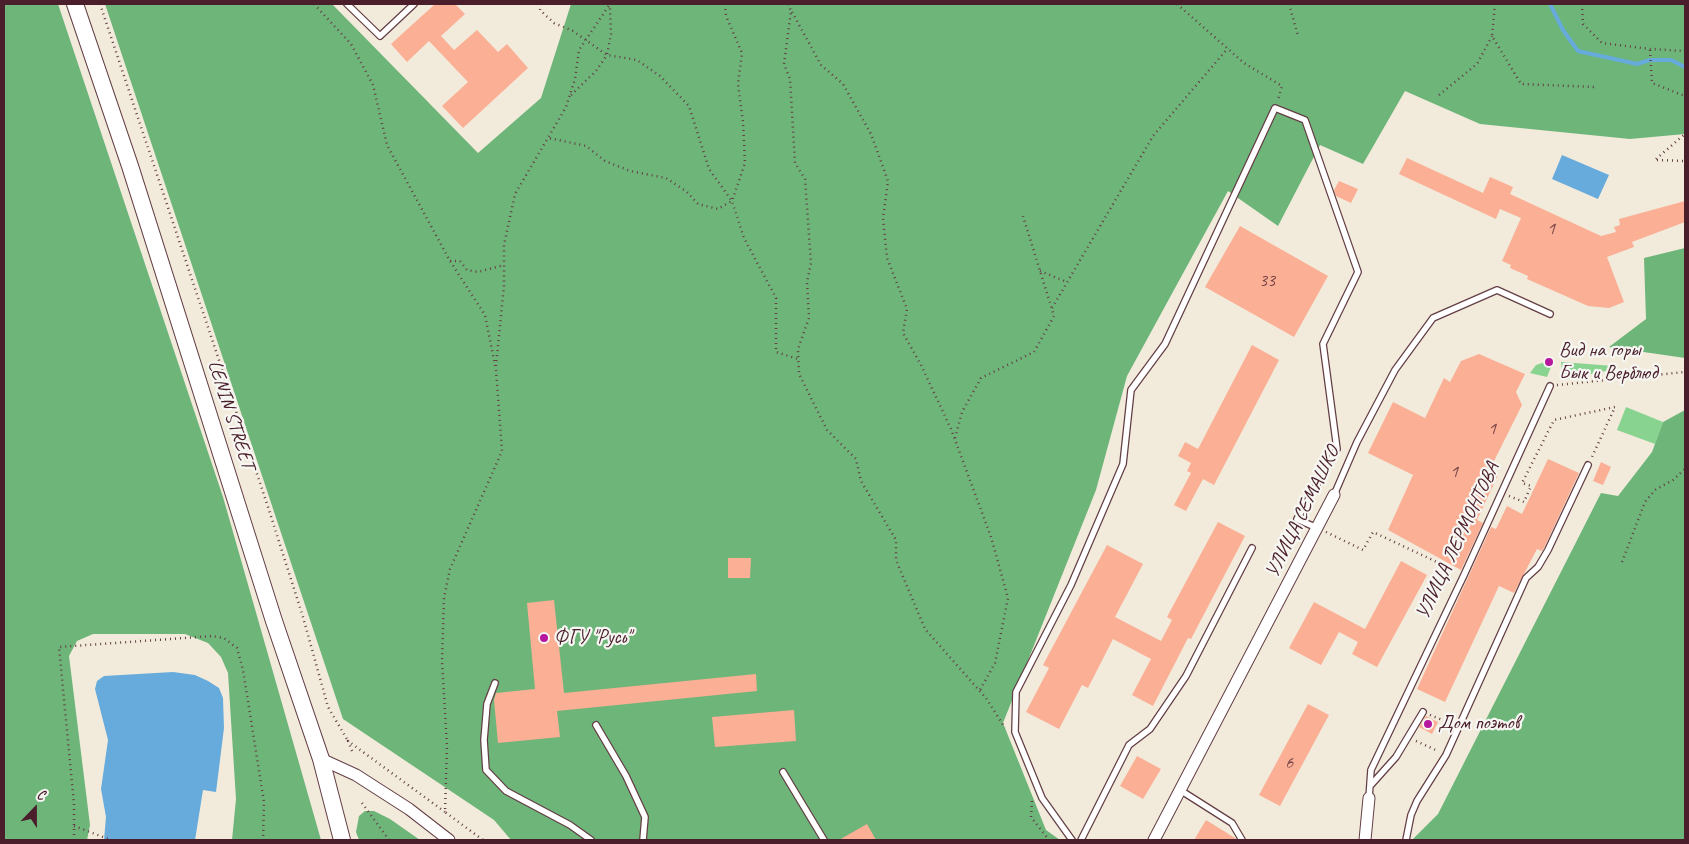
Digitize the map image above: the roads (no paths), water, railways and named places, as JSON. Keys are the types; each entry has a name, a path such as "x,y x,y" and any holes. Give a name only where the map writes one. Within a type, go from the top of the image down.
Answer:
{"main road":[{"name":"LENIN STREET","path":"75,4 130,166 274,621 320,759 342,840"}],"street":[{"name":"УЛИЦА СЕМАШКО","path":"1154,840 1334,495"},
{"path":"320,759 356,775 409,810 449,840"},
{"name":"УЛИЦА ЛЕРМОНТОВА","path":"1365,840 1369,798"}],"lane":[{"path":"348,4 380,36 414,4"},
{"path":"1072,840 1042,798 1014,732 1016,692 1071,585 1123,464 1131,390 1165,344 1275,108 1305,120 1358,272 1322,344 1336,449 1298,519 1318,528"},
{"name":"УЛИЦА СЕМАШКО","path":"1334,495 1357,442 1395,370 1433,318 1497,290 1550,314"},
{"name":"УЛИЦА ЛЕРМОНТОВА","path":"1369,798 1371,770 1464,575 1550,386"},
{"path":"1406,840 1411,815 1417,801 1446,755 1526,578 1538,567 1548,550 1588,465"},
{"path":"1081,840 1129,745 1150,730 1186,676 1252,548"},
{"path":"495,683 487,704 484,740 486,770 506,791 570,825 591,840"},
{"path":"1370,786 1396,757 1422,712"},
{"path":"596,725 626,776 645,817 643,840"},
{"path":"783,772 824,840"},
{"path":"1180,790 1232,823 1242,840"}],"water":[{"path":"1562,155 1609,175 1598,199 1552,179"},
{"path":"173,672 195,675 208,681 219,688 223,698 224,728 216,792 203,790 195,840 104,840 106,817 101,789 108,740 95,689 97,681 104,676"}],"waterway":[{"path":"1550,4 1563,30 1578,51 1637,64 1650,60 1671,60 1685,67"}],"place":[{"name":"Вид на горы Бык и Верблюд","path":"1549,362"},
{"name":"ФГУ \"Русь\"","path":"544,638"},
{"name":"Дом поэтов","path":"1428,724"}]}
